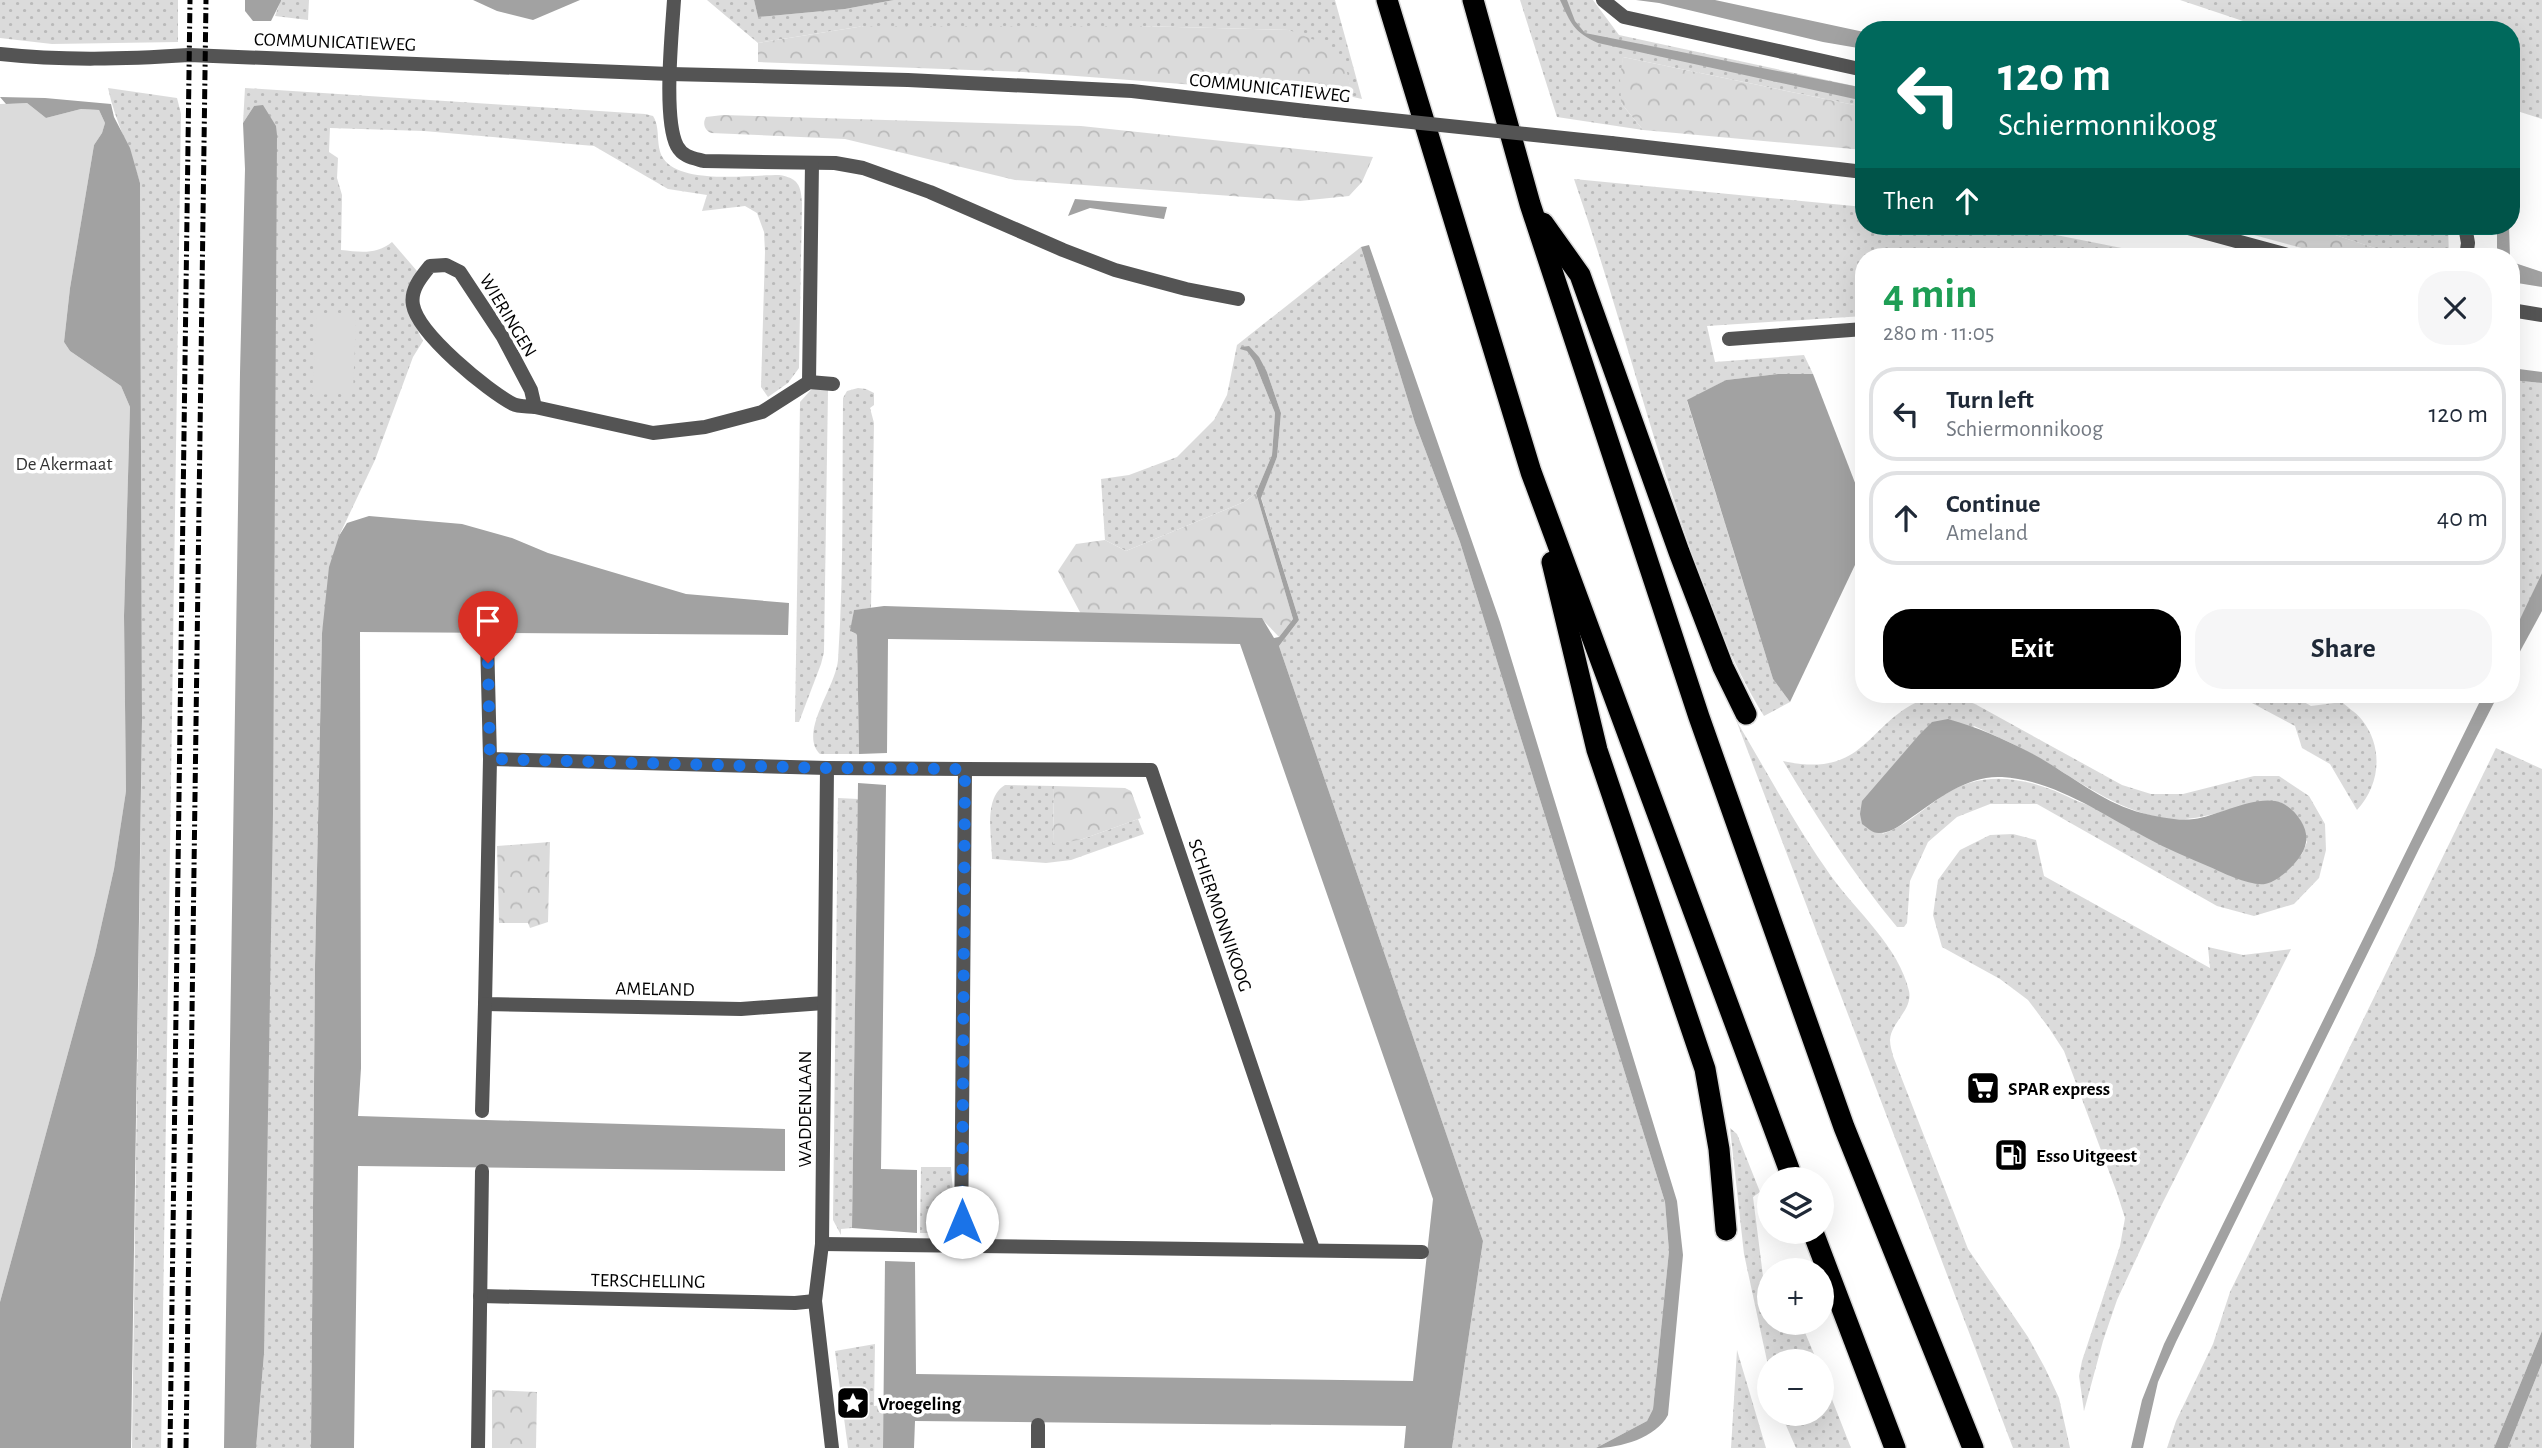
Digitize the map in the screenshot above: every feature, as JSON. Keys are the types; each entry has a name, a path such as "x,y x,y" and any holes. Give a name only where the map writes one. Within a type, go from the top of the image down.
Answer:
{"highway":[{"path":"1387,0 1531,472 1788,1167"},
{"path":"1473,0 1530,204 1695,705 1844,1127 1973,1448"},
{"path":"1530,204 1580,275 1679,552 1723,667 1746,714"},
{"path":"1531,472 1597,750 1705,1069 1719,1149 1726,1230"},
{"path":"1818,1244 1895,1448"}],"street":[{"path":"674,0 670,74 673,135 678,147 687,157 704,161 835,163 863,168 930,192 1115,270 1186,289 1238,299"},
{"path":"1604,0 1624,17 1855,68"},
{"name":"COMMUNICATIEWEG","path":"0,54 45,59 197,55 670,74 908,80 1132,92 1855,171"},
{"path":"812,163 809,382 833,384"},
{"path":"2214,235 2262,248"},
{"name":"WIERINGEN","path":"535,407 531,390 503,337 460,272 446,265 430,266 413,291 413,306 421,321 458,365 516,406 535,407 653,433 705,427 762,412 809,382"},
{"path":"2520,311 2542,315"},
{"path":"1729,339 1855,330"},
{"path":"482,1111 490,759 487,638"},
{"path":"490,759 827,768"},
{"name":"SCHIERMONNIKOOG","path":"827,768 1151,770 1313,1249"},
{"name":"WADDENLAAN","path":"827,768 822,1244 816,1301 832,1448"},
{"path":"961,1247 965,769"},
{"name":"AMELAND","path":"485,1004 741,1009 824,1003"},
{"path":"478,1448 482,1171"},
{"path":"822,1244 1422,1252"},
{"name":"TERSCHELLING","path":"480,1296 794,1303 816,1301"},
{"path":"1038,1425 1038,1448"}],"green space":[{"path":"0,0 178,0 178,42 52,44 0,38"},
{"path":"281,0 309,0 308,20 275,16"},
{"path":"707,0 754,0 758,17 845,9 894,0 1335,0 1362,99 1353,97 1343,60 1289,30 1139,26 864,26 758,43"},
{"path":"1520,0 1593,0 1619,35 1855,86 1855,105 1623,57 1621,103 1643,130 1557,117"},
{"path":"2180,0 2542,0 2542,119 2520,112 2520,21 2243,21"},
{"path":"864,26 1139,26 1289,30 1317,41 1344,60 1353,97 1023,72 758,62 758,43"},
{"path":"1623,57 1855,105 1855,149 1643,130 1621,103"},
{"path":"108,88 177,98 181,114 161,1448 132,1448 142,720 140,183"},
{"path":"245,88 645,114 653,116 659,148 663,158 672,166 684,172 717,177 785,176 797,183 802,203 799,368 788,383 768,397 761,387 765,252 764,232 757,213 745,206 702,211 707,195 668,189 594,146 424,131 330,128 329,152 338,158 337,178 342,195 341,250 374,251 392,242 417,271 411,290 410,307 423,341 413,357 375,460 339,536 322,633 315,966 311,1448 256,1448 264,1354 254,106 243,123"},
{"name":"De Akermaat","path":"27,103 46,118 81,109 99,110 105,123 94,145 70,288 64,342 70,351 121,386 130,407 124,616 126,791 114,869 95,954 0,1302 0,104"},
{"path":"723,115 1081,126 1373,157 1362,182 1349,196 1300,201 1015,180 845,139 711,133 707,130 704,124 706,117"},
{"path":"1574,179 1855,206 1855,235 2056,235 2121,248 1855,248 1855,317 1707,326 1715,362 1804,355 1813,374 1778,374 1726,380 1687,401 1773,679 1790,702 1764,716 1731,654 1697,567 1659,454"},
{"path":"2254,235 2335,235 2375,248 2302,248"},
{"path":"2335,235 2448,235 2449,248 2375,248"},
{"path":"1361,247 1415,423 1460,542 1665,1202 1669,1251 1653,1409 1647,1421 1596,1448 1452,1448 1483,1241 1279,646 1299,620 1261,497 1277,457 1281,413 1267,372 1247,351 1254,361 1275,413 1272,455 1256,493 1244,502 1126,551 1105,540 1101,479 1129,475 1177,457 1214,420 1227,395 1237,345"},
{"path":"317,315 356,315 353,393 312,395"},
{"path":"2520,381 2542,383 2542,573 2520,621"},
{"path":"817,383 828,390 824,652 799,722 795,722 800,402"},
{"path":"858,388 874,393 874,405 870,408 874,423 871,608 854,610 851,632 857,633 859,754 820,754 814,745 813,734 838,660 842,562 843,398 847,391"},
{"path":"1256,493 1293,619 1279,637 1261,618 1081,614 1058,571 1076,544 1105,540 1126,551 1244,502"},
{"path":"1916,703 1972,703 2122,785 2151,794 2183,794 2254,776 2279,776 2309,796 2325,824 2326,850 2319,878 2294,904 2254,916 2217,906 2037,804 1990,804 1957,817 1928,842 1910,881 1907,923 1904,927 1897,927 1837,846 1783,761 1811,765 1833,762 1850,755 1892,719","holes":["1974,726 2025,750 2115,802 2133,810 2170,819 2211,815 2251,805 2280,802 2307,842 2302,854 2281,876 2060,793 2009,779 1975,781 1958,787 1905,823 1882,834"]},
{"path":"2252,703 2306,703 2311,706 2343,703 2362,720 2374,742 2376,766 2371,789 2357,810 2330,764 2302,748 2295,726"},
{"path":"1736,720 1818,857 1887,945 1904,975 1909,998 1891,1034 1893,1056 1968,1249 2028,1337 2045,1368 2059,1398 2070,1448 2013,1448"},
{"path":"2496,748 2542,769 2542,1331 2494,1448 2167,1448 2176,1421 2213,1344 2230,1292"},
{"path":"1005,785 1054,786 1053,843 1080,840 1138,819 1144,834 1071,860 1046,863 992,859 991,808 998,791"},
{"path":"1054,786 1125,788 1131,791 1141,818 1080,840 1053,844"},
{"path":"838,798 858,799 852,1228 841,1229 841,1235 833,1220"},
{"path":"2013,834 2036,840 2044,876 2210,968 2208,947 2243,955 2291,949 2157,1214 2117,1300 2084,1411 2079,1376 2082,1361 2120,1246 2125,1218 2064,1051 2028,1000 2000,979 1942,947 1933,915 1938,880 1960,850 1990,835"},
{"path":"550,842 548,922 530,928 528,923 499,923 497,846"},
{"path":"1730,1128 1737,1134 1757,1184 1757,1194 1753,1197 1761,1258 1757,1258 1757,1314 1744,1254"},
{"path":"921,1167 951,1167 952,1212 946,1228 940,1233 920,1233"},
{"path":"1761,1335 1806,1335 1812,1349 1764,1349"},
{"path":"875,1344 874,1406 884,1405 883,1448 848,1448 835,1351"},
{"path":"1737,1350 1757,1418 1757,1426 1759,1426 1766,1448 1731,1448"},
{"path":"2542,1363 2542,1448 2508,1448"},
{"path":"492,1390 537,1392 536,1448 492,1448"},
{"path":"1834,1405 1851,1448 1796,1448 1786,1426 1834,1426"}],"shaded area":[{"path":"245,0 281,1 271,21 253,21 245,11"},
{"path":"473,0 580,0 533,20 497,11"},
{"path":"754,0 894,0 845,9 758,17"},
{"path":"1560,0 1567,0 1575,21 1585,33 1855,86 1855,99 1598,43 1583,35 1567,15"},
{"path":"1636,0 1715,0 1855,30 1855,47 1823,42 1659,3"},
{"path":"0,97 111,104 114,117 130,148 140,183 142,720 131,1448 0,1448 0,1302 95,954 114,869 126,791 124,616 130,407 121,386 70,351 64,342 70,288 94,145 105,123 99,110 81,109 46,118 27,103 6,104"},
{"path":"263,105 276,126 277,135 273,813 264,1354 256,1448 224,1448 245,169 243,123 254,106"},
{"path":"1075,199 1167,207 1164,219 1090,208 1068,216"},
{"path":"2497,235 2509,235 2510,248 2497,248"},
{"path":"1369,245 1500,622 1677,1201 1683,1255 1668,1415 1646,1436 1616,1446 1596,1448 1647,1421 1653,1409 1669,1251 1665,1202 1460,542 1415,423 1361,247"},
{"path":"2520,265 2542,272 2542,287 2520,283"},
{"path":"1249,346 1267,372 1281,413 1277,457 1261,498 1299,620 1279,646 1483,1241 1452,1448 1404,1448 1406,1426 915,1421 914,1448 883,1448 885,1261 915,1262 916,1374 1413,1381 1433,1199 1240,644 888,639 887,753 859,754 857,634 850,631 854,610 884,606 1262,618 1274,638 1279,637 1293,619 1256,493 1272,455 1275,413 1254,361 1247,351 1240,349"},
{"path":"2520,369 2542,372 2542,383 2520,381"},
{"path":"1778,374 1813,374 1855,483 1855,565 1790,702 1773,679 1687,400 1726,380"},
{"path":"369,516 462,524 686,594 789,603 788,635 360,632 361,1068 358,1116 785,1129 785,1171 358,1166 354,1448 311,1448 315,966 322,633 329,567 339,536 347,523"},
{"path":"2542,573 2542,611 2520,651 2520,619"},
{"path":"2479,703 2494,703 2176,1342 2158,1382 2143,1448 2131,1448 2142,1400 2164,1344"},
{"path":"1948,719 2011,743 2099,795 2142,813 2188,819 2261,801 2282,803 2293,810 2304,828 2306,842 2302,854 2280,877 2265,884 2252,883 2229,876 2162,846 2059,791 2021,779 2002,777 1977,780 1954,789 1889,831 1875,833 1862,824 1862,801 1932,722"},
{"path":"858,783 886,785 881,1169 917,1170 917,1233 852,1228"},
{"path":"2542,1331 2542,1363 2508,1448 2494,1448"}],"railway":[{"path":"170,1448 190,0"},
{"path":"186,1448 206,0"}],"place":[{"name":"SPAR express","path":"1983,1088"},
{"name":"Esso Uitgeest","path":"2011,1155"},
{"name":"Vroegeling","path":"853,1403"}],"route":[{"path":"488,663 490,759 965,769 962,1222"}]}
